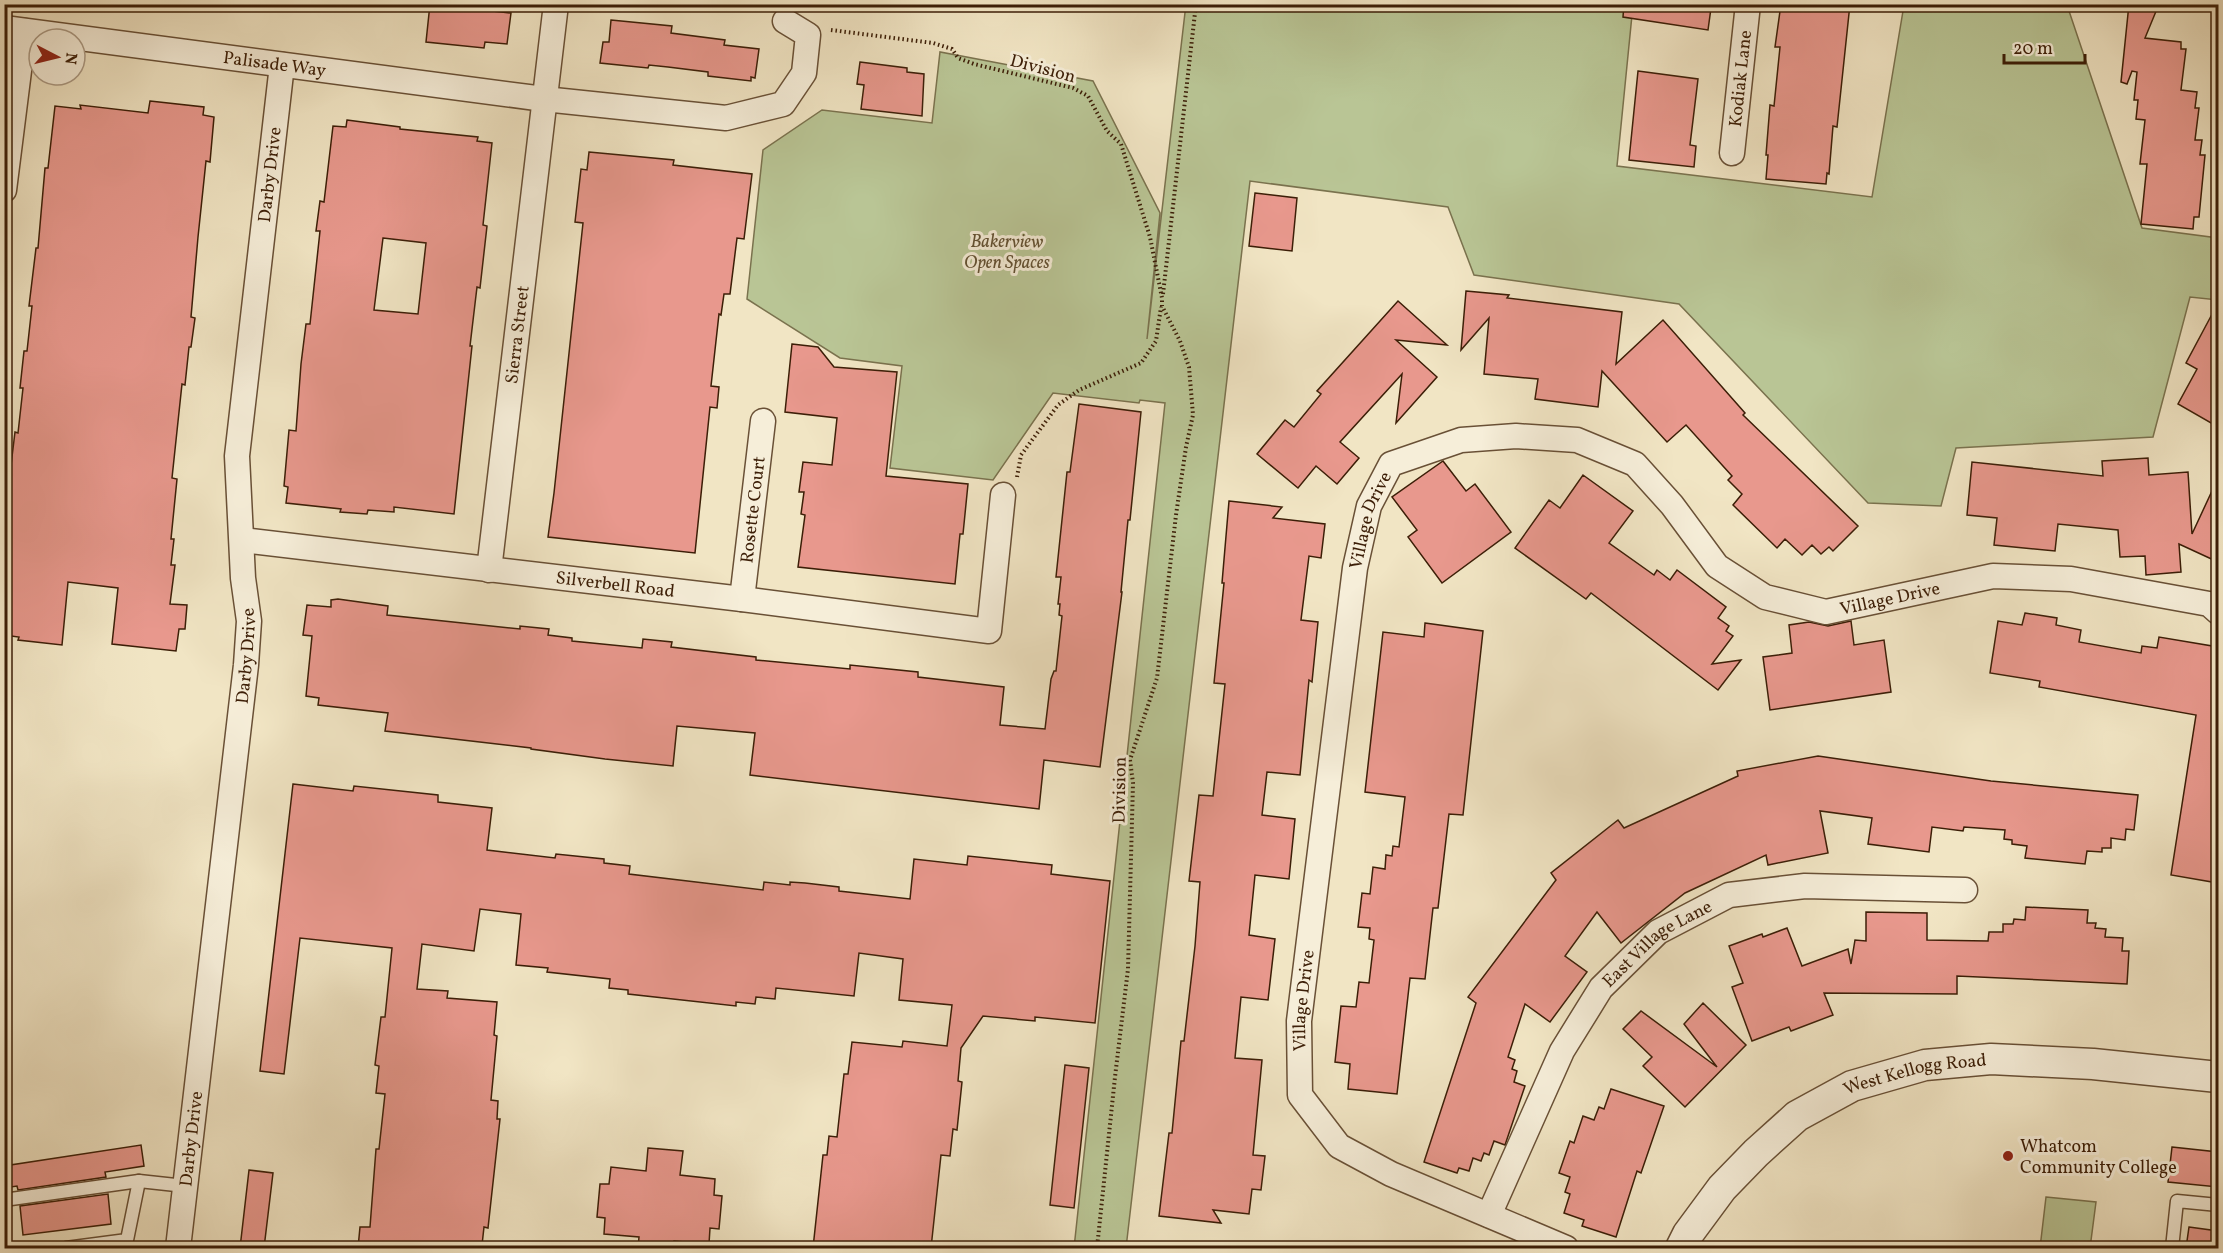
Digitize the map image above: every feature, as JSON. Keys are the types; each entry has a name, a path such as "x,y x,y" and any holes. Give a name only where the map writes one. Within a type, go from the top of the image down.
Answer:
{"street":[{"path":"544,99 556,4"},
{"name":"Kodiak Lane","path":"1732,153 1748,4"},
{"path":"785,21 808,35"},
{"path":"4,190 14,30"},
{"name":"Palisade Way","path":"14,30 544,99 726,118 783,104 804,73 808,35"},
{"name":"Darby Drive","path":"178,1248 246,665 249,621 243,578 237,456 282,65"},
{"name":"Sierra Street","path":"489,570 544,99"},
{"name":"Rosette Court","path":"742,599 763,421"},
{"name":"Village Drive","path":"1566,1248 1391,1174 1339,1146 1300,1095 1299,1021 1355,568 1369,506 1391,464 1461,440 1516,436 1577,440 1635,464 1672,505 1717,566 1765,597 1826,612 1993,576 2071,579 2209,604 2218,612"},
{"name":"Silverbell Road","path":"242,540 742,599 989,631 1003,495"},
{"name":"East Village Lane","path":"1489,1215 1562,1051 1601,988 1658,932 1729,895 1805,886 1965,890"},
{"name":"West Kellogg Road","path":"1681,1248 1688,1234 1722,1188 1756,1153 1797,1116 1852,1086 1925,1065 1991,1059 2093,1064 2218,1077"}],"lane":[{"path":"4,1200 139,1181 185,1186"},
{"path":"66,1248 127,1240 139,1181"},
{"path":"2172,1248 2176,1201 2218,1205"}],"path":[{"name":"Division","path":"1003,495 1017,483 1021,455 1058,405 1079,390 1141,363 1156,340 1162,306 1196,4"},
{"name":"Division","path":"808,35 824,29 933,43 952,49 958,58 974,64 1073,88 1088,96 1107,131 1121,144 1149,237 1162,306 1180,341 1189,368 1193,414 1176,515 1157,678 1130,760 1133,783 1128,969 1097,1248"}],"green space":[{"name":"Bakerview Open Spaces","path":"1186,4 1633,5 1617,166 1872,197 1904,5 2067,5 2142,228 2218,238 2218,300 2190,297 2153,437 1956,448 1941,506 1868,503 1679,304 1474,275 1448,207 1250,181 1126,1248 1074,1248 1165,403 1140,400 1139,403 1053,393 993,480 890,468 902,366 840,358 747,299 763,150 822,110 932,123 940,52 1093,81 1160,213 1147,339"},
{"path":"2046,1197 2096,1202 2090,1248 2040,1248"}],"building":[{"path":"430,4 511,13 507,44 485,42 484,48 426,42"},
{"path":"1624,4 1705,4 1705,7 1711,8 1708,30 1623,17"},
{"path":"1781,4 1850,4 1837,127 1833,126 1826,184 1766,179 1770,105 1774,106 1780,47 1775,47"},
{"path":"2129,4 2159,4 2145,38 2181,42 2181,49 2186,49 2181,90 2197,92 2195,108 2199,108 2195,140 2202,140 2200,155 2205,155 2199,217 2194,217 2193,229 2141,224 2147,164 2140,164 2145,120 2136,119 2138,100 2134,100 2137,72 2132,71 2127,84 2121,82"},
{"path":"611,20 672,26 671,33 725,40 724,45 759,49 755,78 751,77 751,81 708,76 708,72 668,67 649,65 648,68 600,63 603,42 609,42"},
{"path":"860,62 907,68 907,72 924,74 922,116 861,109 864,85 857,84"},
{"path":"1638,71 1698,79 1690,145 1696,146 1694,167 1629,160"},
{"path":"150,101 204,107 203,115 214,117 210,162 206,161 198,237 191,317 195,318 185,385 182,384 172,478 177,479 171,539 174,539 171,565 175,565 170,604 187,605 185,629 179,629 176,651 112,644 118,588 68,582 62,645 18,640 19,637 4,635 4,534 11,490 8,490 15,432 18,433 23,388 20,388 24,351 27,351 32,306 29,306 36,248 38,248 45,168 48,168 55,106 81,109 80,105 148,113"},
{"path":"347,120 400,127 400,129 478,137 477,141 492,143 483,225 487,226 470,346 472,346 454,514 394,507 394,512 368,510 367,514 286,503 288,487 284,486 289,430 296,431 301,364 306,324 310,324 320,231 316,231 320,201 324,202 333,126 346,127","holes":["383,238 426,243 418,314 374,310"]},
{"path":"589,152 674,160 673,165 752,174 744,239 737,238 730,294 724,294 721,315 719,314 711,386 719,387 717,408 710,407 695,553 548,537 583,223 575,222 581,169 587,170"},
{"path":"1255,193 1297,198 1292,251 1249,246"},
{"path":"1466,291 1622,312 1616,364 1663,320 1745,413 1743,415 1858,526 1833,551 1829,547 1821,554 1812,545 1802,555 1785,539 1777,548 1733,505 1742,494 1728,480 1732,476 1686,425 1667,442 1602,371 1598,407 1535,399 1538,379 1484,374 1489,318 1461,350"},
{"path":"1398,301 1447,345 1396,340 1437,377 1396,423 1402,374 1340,442 1359,458 1337,484 1316,466 1298,488 1257,454 1285,420 1294,427 1321,394 1317,391"},
{"path":"2218,303 2218,427 2178,404 2197,369 2186,363"},
{"path":"792,344 818,347 834,367 897,372 886,476 968,484 955,584 798,567 805,515 801,514 804,492 799,492 803,462 832,465 837,418 785,412"},
{"path":"1079,404 1141,412 1100,767 1044,760 1039,809 750,775 755,733 677,726 673,766 385,731 388,713 318,705 319,698 306,696 312,636 303,635 307,605 331,607 331,600 338,599 388,606 387,615 520,629 520,626 549,629 548,635 572,638 572,641 642,648 643,639 672,642 671,647 756,657 756,660 850,669 850,665 918,672 918,677 1004,687 1000,725 1045,729 1051,679 1056,671 1062,616 1059,615 1060,604 1058,604 1061,577 1056,577 1067,472 1070,472"},
{"path":"2148,458 2149,475 2188,472 2192,534 2218,478 2218,562 2179,544 2181,572 2146,575 2145,556 2120,557 2118,530 2058,524 2055,551 1994,545 1997,518 1967,515 1972,462 2103,476 2102,461"},
{"path":"1443,461 1466,491 1475,484 1511,532 1442,583 1408,537 1417,530 1392,497"},
{"path":"1583,475 1633,511 1609,543 1654,575 1657,570 1670,580 1677,570 1726,607 1718,618 1729,626 1726,631 1733,636 1712,664 1741,660 1718,690 1591,593 1586,599 1515,548 1549,500 1560,508"},
{"path":"1229,501 1282,507 1273,518 1325,524 1321,558 1309,556 1301,620 1318,622 1312,682 1309,680 1300,775 1267,772 1262,815 1295,819 1289,879 1255,875 1249,935 1275,939 1268,1000 1241,997 1235,1058 1262,1060 1253,1155 1265,1156 1261,1190 1252,1189 1249,1214 1213,1210 1221,1223 1159,1216 1169,1133 1172,1133 1181,1041 1184,1041 1195,946 1200,882 1189,881 1199,795 1213,796 1225,684 1214,683"},
{"path":"2025,613 2057,618 2056,625 2081,630 2079,642 2141,653 2142,646 2157,648 2159,637 2218,647 2218,883 2171,875 2196,715 2039,687 2040,681 1990,673 1998,621 2022,625"},
{"path":"1851,621 1854,645 1884,640 1891,692 1770,710 1763,657 1792,653 1789,625 1809,622 1828,626"},
{"path":"1425,623 1483,631 1463,815 1449,814 1438,908 1433,908 1425,979 1410,978 1397,1094 1348,1089 1350,1064 1335,1062 1341,1006 1356,1007 1359,982 1369,983 1374,940 1369,939 1370,928 1358,927 1362,893 1370,894 1373,867 1385,869 1386,855 1392,856 1393,846 1399,847 1405,797 1365,792 1383,632 1424,637"},
{"path":"1818,756 1991,781 2138,795 2134,830 2126,829 2125,840 2111,838 2111,848 2102,848 2102,852 2087,851 2085,864 2025,858 2027,846 2012,844 2012,840 2004,839 2005,830 1964,827 1963,831 1932,827 1929,852 1868,844 1872,818 1820,811 1828,853 1768,865 1766,855 1685,893 1621,943 1597,912 1565,956 1587,972 1550,1022 1525,1004 1508,1057 1515,1060 1512,1069 1517,1071 1514,1082 1525,1086 1505,1145 1494,1141 1489,1155 1484,1153 1481,1161 1473,1158 1469,1171 1459,1168 1457,1173 1424,1162 1476,1003 1468,997 1556,880 1551,873 1618,820 1624,828 1738,776 1737,771"},
{"path":"293,784 353,791 354,786 438,795 438,802 492,808 487,850 555,858 556,854 604,859 604,863 630,866 629,874 763,890 764,882 790,885 790,882 839,887 839,891 910,899 914,859 967,865 968,856 1052,865 1051,874 1110,881 1095,1023 1035,1017 1035,1021 983,1016 961,1048 958,1081 962,1082 957,1130 953,1129 950,1156 941,1155 931,1248 813,1248 823,1155 827,1155 829,1136 837,1137 844,1074 848,1074 852,1042 902,1047 903,1041 947,1046 952,1005 899,1000 903,959 859,953 854,996 776,988 775,999 756,997 755,1004 736,1002 736,1006 628,994 628,990 609,988 610,979 547,972 548,968 516,965 521,914 480,909 474,951 422,944 417,989 448,991 447,998 497,1002 494,1035 497,1036 491,1100 498,1101 497,1119 500,1119 488,1228 484,1227 482,1245 469,1244 469,1248 358,1248 360,1227 370,1227 376,1149 379,1149 385,1094 376,1093 379,1066 375,1065 381,1017 385,1017 392,948 300,938 284,1074 260,1071"},
{"path":"2026,907 2088,910 2087,923 2096,923 2095,928 2106,929 2105,937 2123,938 2122,951 2129,951 2127,984 1957,976 1957,994 1824,993 1833,1015 1791,1031 1789,1027 1752,1041 1732,987 1743,983 1729,946 1787,928 1802,966 1848,949 1851,964 1855,940 1866,941 1866,912 1927,913 1927,940 1988,941 1989,932 2003,932 2003,924 2013,924 2014,919 2025,920"},
{"path":"1703,1003 1746,1045 1685,1107 1643,1066 1652,1057 1623,1029 1641,1011 1717,1067 1684,1024"},
{"path":"1065,1065 1089,1068 1074,1208 1050,1205"},
{"path":"1611,1089 1664,1106 1641,1173 1637,1171 1616,1237 1582,1226 1584,1220 1564,1213 1570,1194 1565,1192 1570,1177 1559,1173 1570,1141 1574,1143 1583,1116 1594,1120 1599,1107 1604,1109"},
{"path":"141,1145 144,1166 105,1172 106,1177 18,1190 17,1186 4,1188 4,1166"},
{"path":"2172,1147 2218,1152 2218,1187 2168,1182"},
{"path":"648,1148 683,1151 680,1175 715,1179 714,1195 722,1196 719,1229 710,1228 709,1244 674,1241 673,1248 638,1248 639,1237 604,1234 605,1218 597,1217 600,1184 609,1184 611,1167 646,1171"},
{"path":"249,1170 273,1173 264,1248 240,1248"},
{"path":"108,1194 111,1224 23,1235 20,1206"},
{"path":"2189,1227 2218,1231 2218,1248 2186,1248"}],"place":[{"name":"Whatcom Community College","path":"2008,1156"}]}
